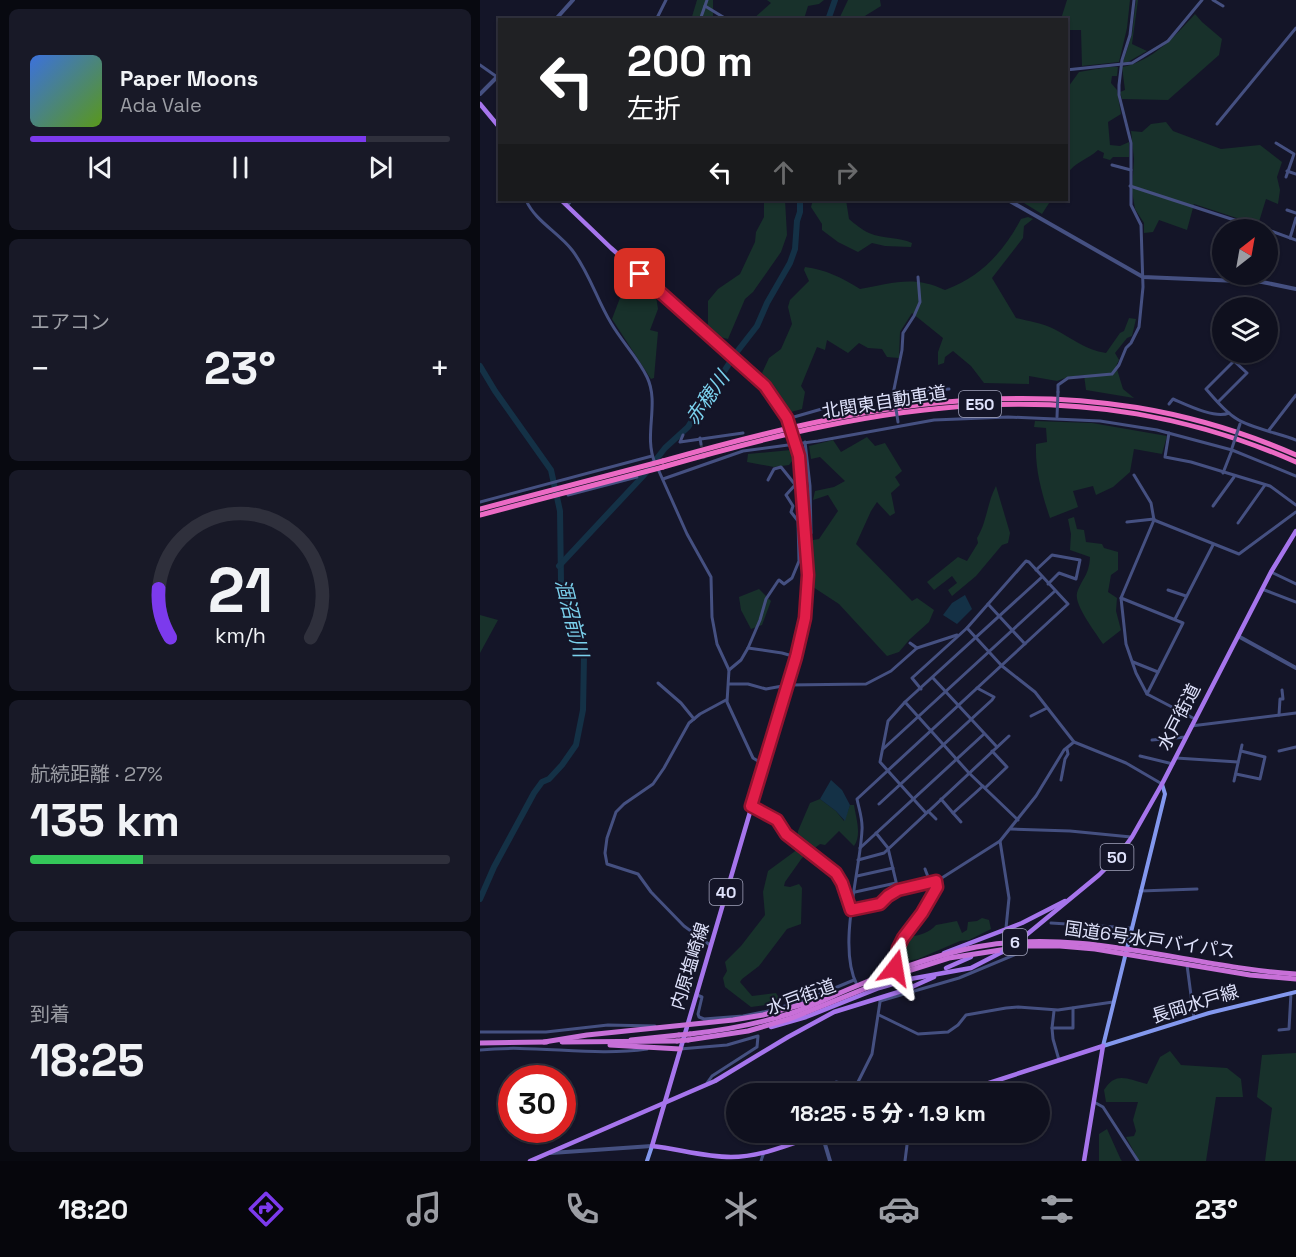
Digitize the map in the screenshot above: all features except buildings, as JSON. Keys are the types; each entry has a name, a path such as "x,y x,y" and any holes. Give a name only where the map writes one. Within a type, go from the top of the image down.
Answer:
{"highway":[{"name":"北関東自動車道","path":"480,515 663,464 760,434 861,413 957,400 1007,398 1083,401 1152,411 1229,430 1296,456"},
{"name":"北関東自動車道","path":"480,509 770,438 862,418 936,408 998,403 1083,406 1152,416 1228,436 1296,462"},
{"name":"国道6号水戸バイパス","path":"929,961 977,947 1030,941 1069,941 1296,975"},
{"name":"国道6号水戸バイパス","path":"929,961 1027,946 1078,947 1125,950 1187,965 1296,980"},
{"name":"水戸街道","path":"833,997 855,983 929,961"},
{"name":"水戸街道","path":"748,1031 815,1010 929,961"},
{"name":"6","path":"689,1037 792,1013 833,997"},
{"path":"544,1042 587,1035 733,1020 763,1015 833,997"},
{"name":"6","path":"480,1043 620,1042 646,1037 678,1038 748,1031"},
{"path":"544,1042 680,1049"}],"main road":[{"path":"480,104 498,126"},
{"name":"内原塩崎線","path":"562,201 611,248 758,378 774,396 788,420 796,442 801,469 807,598 802,635 687,1024"},
{"name":"水戸街道","path":"1068,900 1108,866 1132,837 1173,764 1271,572 1296,531"},
{"path":"1084,1161 1103,1046 1165,793 1162,784"},
{"path":"1152,803 1158,802 1162,806"},
{"path":"929,961 1036,917 1068,900"},
{"path":"748,1031 806,1017 925,975 971,968 1002,952 1025,936 1068,900"},
{"path":"946,968 963,959 994,950"},
{"path":"843,1009 920,985 934,977"},
{"path":"530,1161 704,1087 805,1027 889,986"},
{"name":"長岡水戸線","path":"1103,1046 1245,1003 1294,992"},
{"name":"40","path":"652,1146 687,1024"},
{"path":"989,1083 1103,1046"},
{"path":"647,1161 652,1146 716,1157 741,1157 792,1143"}],"street":[{"path":"557,18 573,0"},
{"path":"657,18 666,0"},
{"path":"701,18 707,0"},
{"path":"1057,418 1058,386 1068,378 1112,374 1139,327 1143,277 1141,225 1132,211 1131,143 1119,95 1121,65 1130,35 1134,0"},
{"path":"1068,70 1132,63 1165,44 1202,0"},
{"path":"1213,0 1223,6"},
{"path":"705,6 725,18"},
{"path":"1217,124 1296,28"},
{"path":"480,65 498,75"},
{"path":"480,94 498,77"},
{"path":"1276,143 1294,154 1286,177"},
{"path":"1291,160 1296,161"},
{"path":"1112,165 1131,170"},
{"path":"1287,171 1296,174"},
{"path":"1130,186 1232,219"},
{"path":"527,201 536,216 562,239 576,256 611,324 646,376 651,395 650,446 652,456 687,534 711,578 712,617 717,644 729,670 726,700 753,758 764,764"},
{"path":"567,206 569,201"},
{"path":"1010,201 1143,277 1262,282 1296,289"},
{"path":"1287,210 1296,213"},
{"path":"1290,238 1296,218"},
{"path":"1278,234 1296,240"},
{"path":"898,424 894,395 903,333 920,302 918,276"},
{"path":"1218,402 1246,373 1234,361 1206,389 1218,402 1229,413 1241,423 1296,440"},
{"path":"788,420 846,402 950,388"},
{"path":"1269,430 1296,395"},
{"path":"1169,404 1173,399 1222,416 1229,413"},
{"path":"663,479 743,451 898,424 963,418 1057,418 1100,421 1169,433 1232,449 1296,476"},
{"path":"1223,473 1241,423"},
{"path":"683,435 680,442 743,433"},
{"path":"1169,433 1165,457 1191,462 1275,488 1296,505"},
{"path":"700,438 700,444"},
{"path":"805,442 811,533 805,534"},
{"path":"480,502 652,456"},
{"path":"704,459 706,464"},
{"path":"622,464 626,480"},
{"path":"729,670 741,660 748,648 766,599 779,580 784,584 788,582 799,561 798,521 791,512 793,506 786,495 796,486 781,467 774,469 768,480"},
{"path":"1134,475 1152,503 1154,520 1121,598 1126,644 1147,694 1195,719"},
{"path":"568,495 637,477"},
{"path":"1213,506 1234,477"},
{"path":"1238,523 1265,485"},
{"path":"1127,522 1154,520 1239,554 1296,512"},
{"path":"1175,619 1213,545"},
{"path":"1036,570 1052,555 1080,560 1077,579 1059,573 1048,584"},
{"path":"696,994 702,997 699,1017 704,1019 729,1017 789,1005 855,983 850,953 851,910 863,828 857,799 1068,604 1026,561 967,628 912,678 921,688"},
{"path":"1271,572 1296,584"},
{"path":"936,819 913,799 880,762 888,721 905,702 1042,577"},
{"path":"1262,589 1296,602"},
{"path":"1168,590 1187,596"},
{"path":"882,750 1055,591"},
{"path":"1121,598 1183,623 1147,694"},
{"path":"988,604 1024,644"},
{"path":"967,628 1002,666 1035,692 1074,742 1126,764 1162,784"},
{"path":"729,684 748,684 766,689 788,685 866,684 891,671 917,648 958,635"},
{"path":"1238,636 1296,668"},
{"path":"910,643 917,648"},
{"path":"748,648 796,657"},
{"path":"1133,663 1158,672"},
{"path":"933,678 997,747"},
{"path":"658,683 681,703 694,719"},
{"path":"879,804 994,697 977,688"},
{"path":"1279,715 1280,699 1283,699 1282,690"},
{"path":"710,945 684,926 651,892 638,874 607,864 605,854 609,830 616,812 649,788 694,719 726,700"},
{"path":"905,702 969,773 1018,820"},
{"path":"1031,716 1047,708"},
{"path":"1191,726 1296,713"},
{"path":"860,848 984,734"},
{"path":"858,860 884,853 1009,736"},
{"path":"1152,740 1186,737"},
{"path":"851,910 880,904 898,890 936,881 1000,841 1018,820 1074,742"},
{"path":"1234,781 1242,745"},
{"path":"1280,751 1296,747"},
{"path":"1061,780 1068,754 1067,749"},
{"path":"953,813 1007,767 992,751"},
{"path":"1236,774 1260,779 1265,758 1241,751"},
{"path":"1140,756 1173,764"},
{"path":"1176,758 1238,762"},
{"path":"941,799 961,822"},
{"path":"751,806 777,820 786,834 836,873 842,883 851,910"},
{"path":"1011,829 1070,831 1132,837"},
{"path":"876,833 888,848 898,890"},
{"path":"1000,841 1009,898 1006,930"},
{"path":"857,876 893,868"},
{"path":"925,870 930,882"},
{"path":"895,970 898,948 930,901 937,887 936,881"},
{"path":"855,892 896,883"},
{"path":"1140,891 1197,889"},
{"path":"1051,923 1131,928"},
{"path":"858,1083 872,1054 880,999 959,978 1026,950 1027,946"},
{"path":"1187,965 1194,1018"},
{"path":"1279,1030 1289,1029 1294,992"},
{"path":"879,1014 918,1034 948,1032 966,1015 1006,1008 1054,1011 1113,1002"},
{"path":"1052,1028 1073,1028 1073,1008"},
{"path":"1054,1011 1053,1039 1059,1060"},
{"path":"480,1032 546,1032 608,1025 662,1027"},
{"path":"680,1049 727,1045 758,1036 757,1047 712,1076 704,1087"},
{"path":"480,1050 609,1051 644,1050 652,1047"},
{"path":"1094,1102 1103,1107 1138,1161"},
{"path":"826,1143 830,1161"},
{"path":"905,1161 908,1143"},
{"path":"565,1146 566,1152"},
{"path":"548,1153 652,1146"},
{"path":"761,1161 764,1152"}],"green space":[{"path":"697,0 713,0 713,18 692,18"},
{"path":"767,0 824,0 819,4 808,6 804,18 754,18 771,3"},
{"path":"848,0 880,0 881,6 862,18 839,18"},
{"path":"1067,0 1130,0 1127,28 1119,62 1082,66 1081,30 1068,30 1068,18 1061,18"},
{"path":"1136,0 1138,0 1132,44 1147,51 1126,63 1123,62 1132,34"},
{"path":"1195,14 1222,39 1219,55 1168,100 1122,99 1120,92 1125,90 1122,67 1144,59 1163,46"},
{"path":"1118,67 1117,76 1112,76 1111,83 1117,90 1121,114 1108,122 1110,145 1120,146 1129,142 1129,157 1113,157 1110,160 1103,158 1104,153 1098,150 1068,173 1068,87 1079,72"},
{"path":"1166,122 1173,131 1221,149 1260,145 1282,162 1277,177 1280,190 1278,204 1266,199 1260,219 1240,219 1194,204 1187,230 1159,220 1153,232 1144,233 1144,223 1135,209 1132,191 1134,159 1131,131 1142,132 1151,124"},
{"path":"764,201 785,201 787,235 781,252 753,292 745,299 728,339 720,337 708,328 708,301 718,289 740,274 764,217"},
{"path":"813,201 846,201 849,219 866,232 912,243 911,247 872,243 858,252 838,242 822,230 822,224 811,207"},
{"path":"1021,201 1050,201 1042,214"},
{"path":"1028,217 1033,219 1024,226 1023,238 992,278 1016,318 1050,327 1098,351 1106,353 1120,333 1124,331 1129,318 1136,319 1132,336 1127,338 1115,353 1119,360 1116,366 1123,389 1134,398 1086,390 1084,375 1057,381 1029,376 1029,384 984,383 971,366 953,351 945,357 944,363 938,365 938,352 943,338 912,313 900,332 899,358 887,357 882,349 868,348 859,343 848,353 827,340 825,350 817,347 801,386 805,392 802,409 791,412 762,373 769,358 781,349 792,324 788,307 790,300 809,281 805,267 833,275 860,289 913,282 934,285 945,290 970,278 990,262 1007,242 1021,219"},
{"path":"637,282 656,296 658,309 650,330 658,332 654,378 651,379 612,319 623,290"},
{"path":"1035,421 1092,423 1167,436 1162,454 1134,449 1130,472 1113,487 1096,495 1093,486 1073,491 1078,507 1050,518 1040,482 1036,454 1036,444 1047,442 1046,428 1034,427"},
{"path":"867,437 875,446 885,443 902,471 895,477 900,485 891,493 895,513 890,516 877,502 856,544 912,601 917,598 934,610 929,622 899,652 887,656 839,604 813,587 813,540 819,539 838,511 828,495 813,500 815,491 834,487 845,481 820,457 811,459 809,446 833,440 841,452"},
{"path":"791,450 793,460 789,465 774,467 747,462 748,454"},
{"path":"996,486 1010,533 1008,543 1002,545 976,576 952,596 948,590 957,583 952,576 934,590 927,582 958,557 967,561 978,543 977,538"},
{"path":"1074,517 1077,529 1084,530 1086,542 1102,544 1104,548 1118,552 1118,570 1111,575 1108,592 1117,598 1116,611 1121,630 1103,644 1082,612 1077,598 1090,557 1070,550 1071,534 1068,519"},
{"path":"759,589 771,601 762,625 751,629 741,610 739,597"},
{"path":"480,615 498,620 480,653"},
{"path":"820,799 836,811 844,821 850,805 854,805 858,837 854,846 839,831 825,845 820,844 802,858 785,882 784,886 799,884 802,888 801,924 787,929 759,966 740,982 752,996 776,993 782,1003 751,1007 725,987 723,978 727,971 725,962 741,946 765,915 763,892 768,871 798,849 798,831 810,803"},
{"path":"982,918 989,920 991,929 969,940 960,941 918,959 901,962 898,959 900,949 909,937 924,933 936,925 957,921 962,933 967,930 968,922"},
{"path":"1170,1051 1181,1065 1227,1068 1241,1079 1243,1097 1216,1097 1206,1161 1139,1161 1126,1137 1134,1136 1136,1131 1133,1120 1138,1102 1106,1102 1104,1090 1113,1080 1122,1078 1147,1084 1160,1057"},
{"path":"1296,1053 1296,1161 1265,1161 1272,1108 1257,1097 1262,1055"},
{"path":"1107,1129 1122,1161 1099,1161 1099,1134"}],"water":[{"path":"965,595 972,609 957,624 943,615 952,603"},
{"path":"831,780 842,790 850,805 845,821 820,799"}],"waterway":[{"name":"赤穂川","path":"829,18 835,0"},
{"name":"赤穂川","path":"559,566 644,475 665,448 688,427 736,353 757,326 795,249 800,201"},
{"name":"涸沼前川","path":"480,366 551,470 560,511 561,581 584,657 583,710 576,745 562,765 549,779 542,782 534,793 494,867 480,899"}],"tunnel":[{"path":"701,444 704,459"}],"route":[{"path":"640,274 758,378 774,396 792,430 801,469 808,575 807,605 796,657 751,806 777,820 786,834 836,873 842,883 851,910 880,904 898,890 936,881 937,887 930,901 898,948 895,968"}]}
